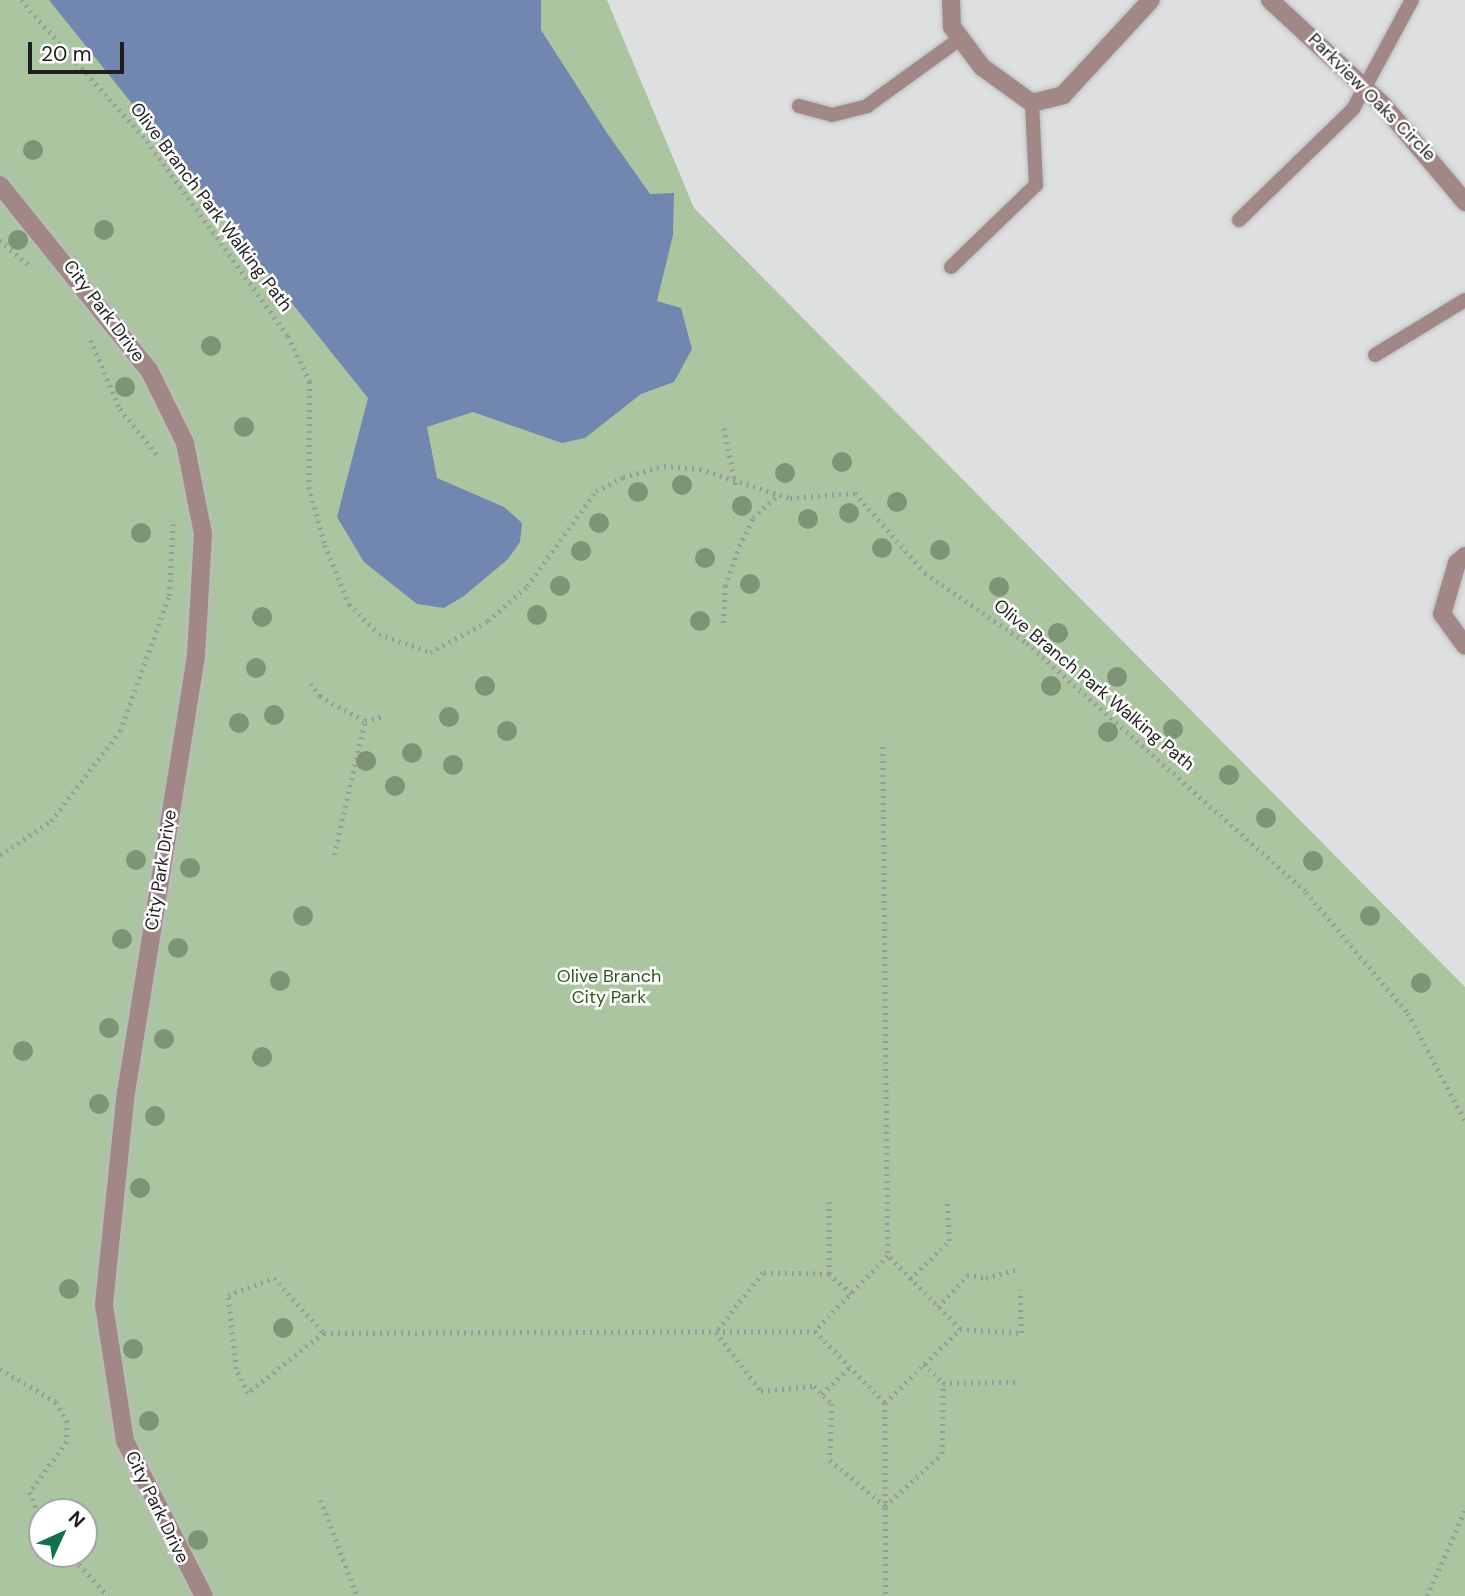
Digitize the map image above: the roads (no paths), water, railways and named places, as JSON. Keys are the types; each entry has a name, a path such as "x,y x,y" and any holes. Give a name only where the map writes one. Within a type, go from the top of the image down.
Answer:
{"street":[{"path":"951,0 952,27 982,66 1032,103 1063,95 1151,0"},
{"name":"Parkview Oaks Circle","path":"1270,0 1364,87 1465,202"},
{"name":"City Park Drive","path":"0,185 149,370 185,443 204,534 196,656 126,1091 104,1305 125,1441 204,1596"},
{"path":"1465,556 1442,614 1465,646"}],"lane":[{"path":"1239,220 1353,109 1412,0"},
{"path":"799,106 832,115 867,106 961,38"},
{"path":"951,267 1036,185 1032,103"},
{"path":"1376,355 1465,300"}],"water":[{"path":"49,0 541,0 541,30 607,133 650,194 674,193 673,235 657,301 681,308 692,349 674,382 641,394 585,438 562,443 473,412 427,427 437,478 504,507 522,523 520,542 508,559 464,596 444,608 417,604 364,562 337,517 368,398"}],"park label":[{"name":"Olive Branch City Park","path":"609,988"}]}
